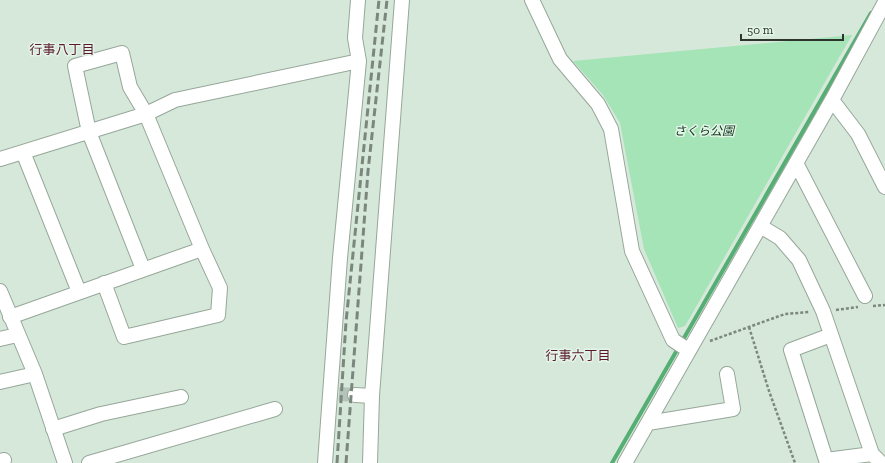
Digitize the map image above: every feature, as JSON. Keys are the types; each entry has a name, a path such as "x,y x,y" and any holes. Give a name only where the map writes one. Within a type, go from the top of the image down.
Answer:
{"street":[{"path":"325,463 334,393 340,258 359,61 355,38 358,0"},
{"path":"370,463 372,396 402,0"},
{"path":"532,0 560,59 598,104 611,129 632,251 673,340 691,346"},
{"path":"625,463 832,100 885,2"},
{"path":"104,283 124,337 218,316 220,288 202,249 146,114 130,87 122,53 75,66 89,132 143,270"},
{"path":"0,159 146,114 174,100 359,61"},
{"path":"832,100 858,134 885,188"},
{"path":"23,152 79,292"},
{"path":"796,163 865,303"},
{"path":"760,226 780,238 799,260 823,311 877,458 826,460 791,350 831,335"},
{"path":"10,316 202,249"},
{"path":"0,291 17,335 35,374 65,463"},
{"path":"0,339 17,335"},
{"path":"0,382 35,374"},
{"path":"648,423 733,408 727,374"},
{"path":"355,395 372,396"},
{"path":"53,429 100,414 181,397"},
{"path":"89,463 275,409"}],"path":[{"path":"691,346 785,314 823,311 865,303 885,305"},
{"path":"749,327 769,391 795,463"}],"green space":[{"name":"さくら公園","path":"852,35 685,326 678,328 644,249 620,123 603,95 573,61"}],"waterway":[{"path":"612,463 871,13"}],"tunnel":[{"path":"339,394 355,395"}],"railway":[{"path":"337,463 346,322 379,0"},
{"path":"346,463 368,171 387,0"}],"district":[{"name":"行事八丁目","path":"62,49"},
{"name":"行事六丁目","path":"578,355"}]}
